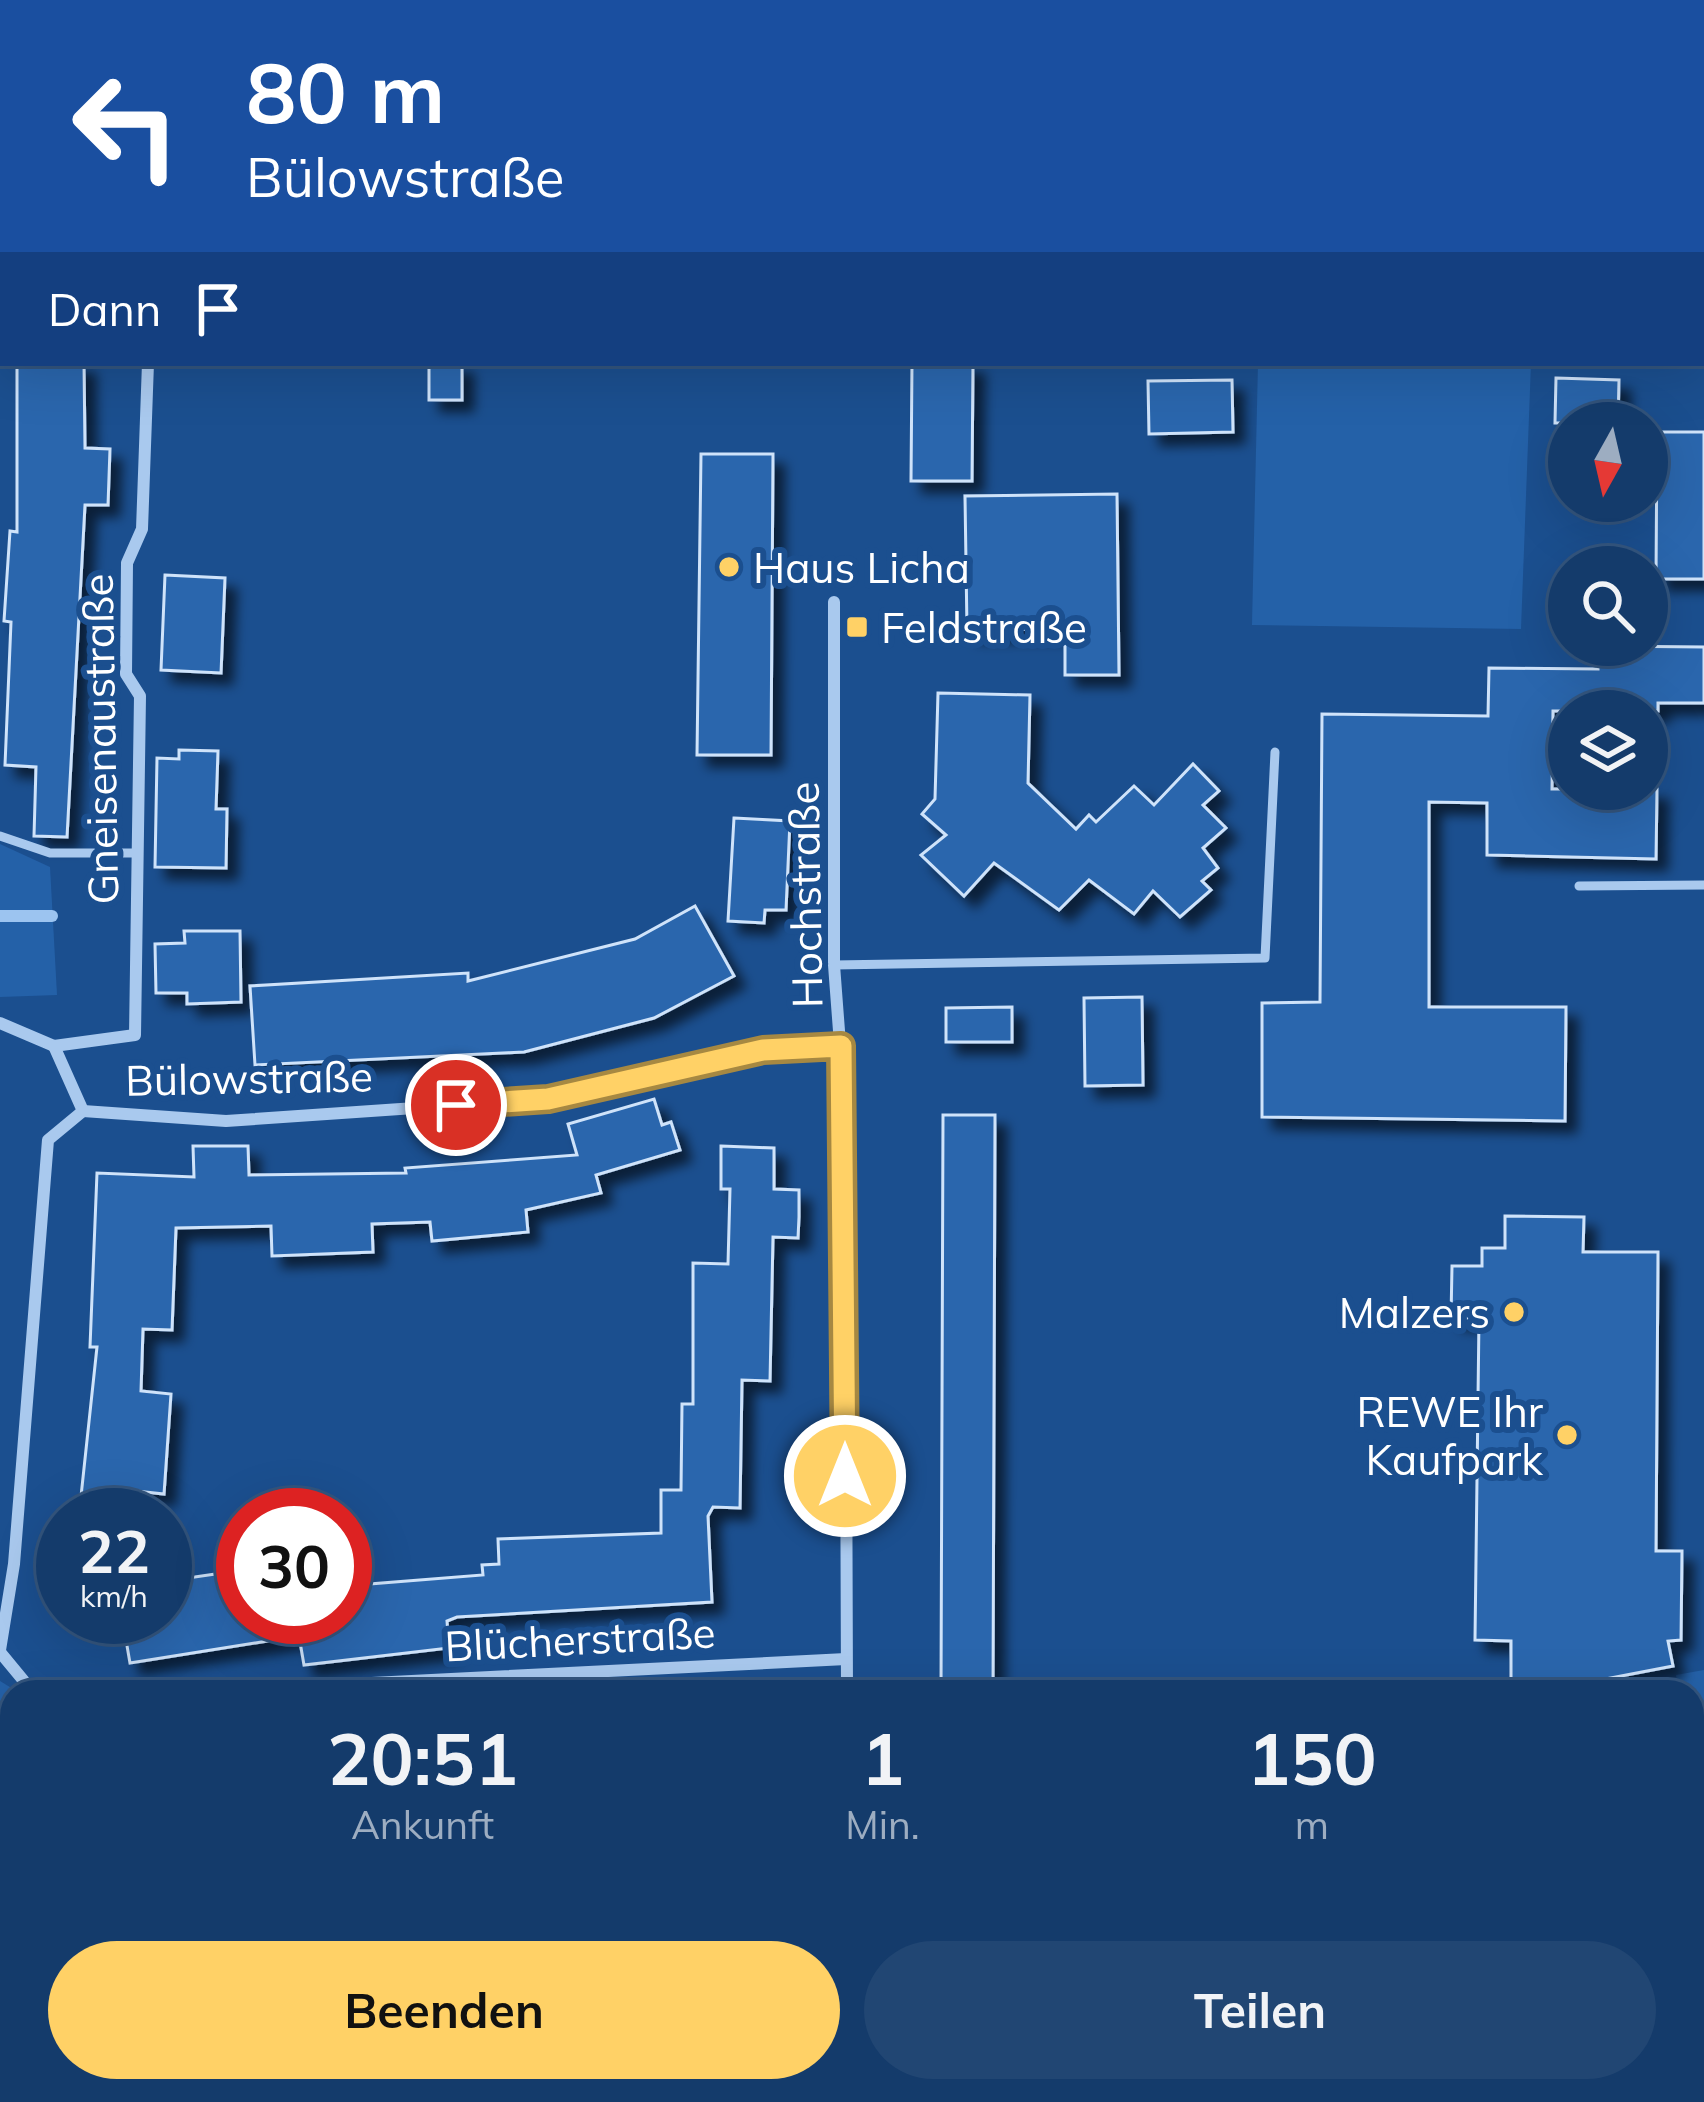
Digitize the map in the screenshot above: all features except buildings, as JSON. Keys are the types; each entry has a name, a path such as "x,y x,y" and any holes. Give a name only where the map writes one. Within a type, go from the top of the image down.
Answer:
{"street":[{"name":"Gneisenaustraße","path":"54,1046 135,1035 140,696 126,674 127,563 142,529 148,366"},
{"name":"Hochstraße","path":"834,602 834,965 841,1046 847,1680"},
{"path":"0,1023 54,1046 83,1112 48,1140 14,1564 0,1651 23,1680"},
{"name":"Bülowstraße","path":"83,1112 226,1120 548,1099 763,1050 841,1046"},
{"name":"Blücherstraße","path":"430,1680 846,1658"}],"lane":[{"path":"834,965 1265,958 1275,752"},
{"path":"0,836 50,853 135,853"},
{"path":"1579,886 1704,885"}],"shaded area":[{"path":"1258,366 1531,366 1521,629 1252,625"},
{"path":"0,844 50,867 57,995 0,997"},
{"path":"1704,1670 1704,1680 1677,1680 1676,1675"}],"waterway":[{"path":"0,916 52,916"}],"place":[{"name":"Haus Licha","path":"729,567"},
{"name":"Feldstraße","path":"857,627"},
{"name":"Malzers","path":"1514,1312"},
{"name":"REWE Ihr Kaufpark","path":"1567,1435"}],"route":[{"path":"456,1105 548,1099 763,1050 841,1046 845,1476"}]}
